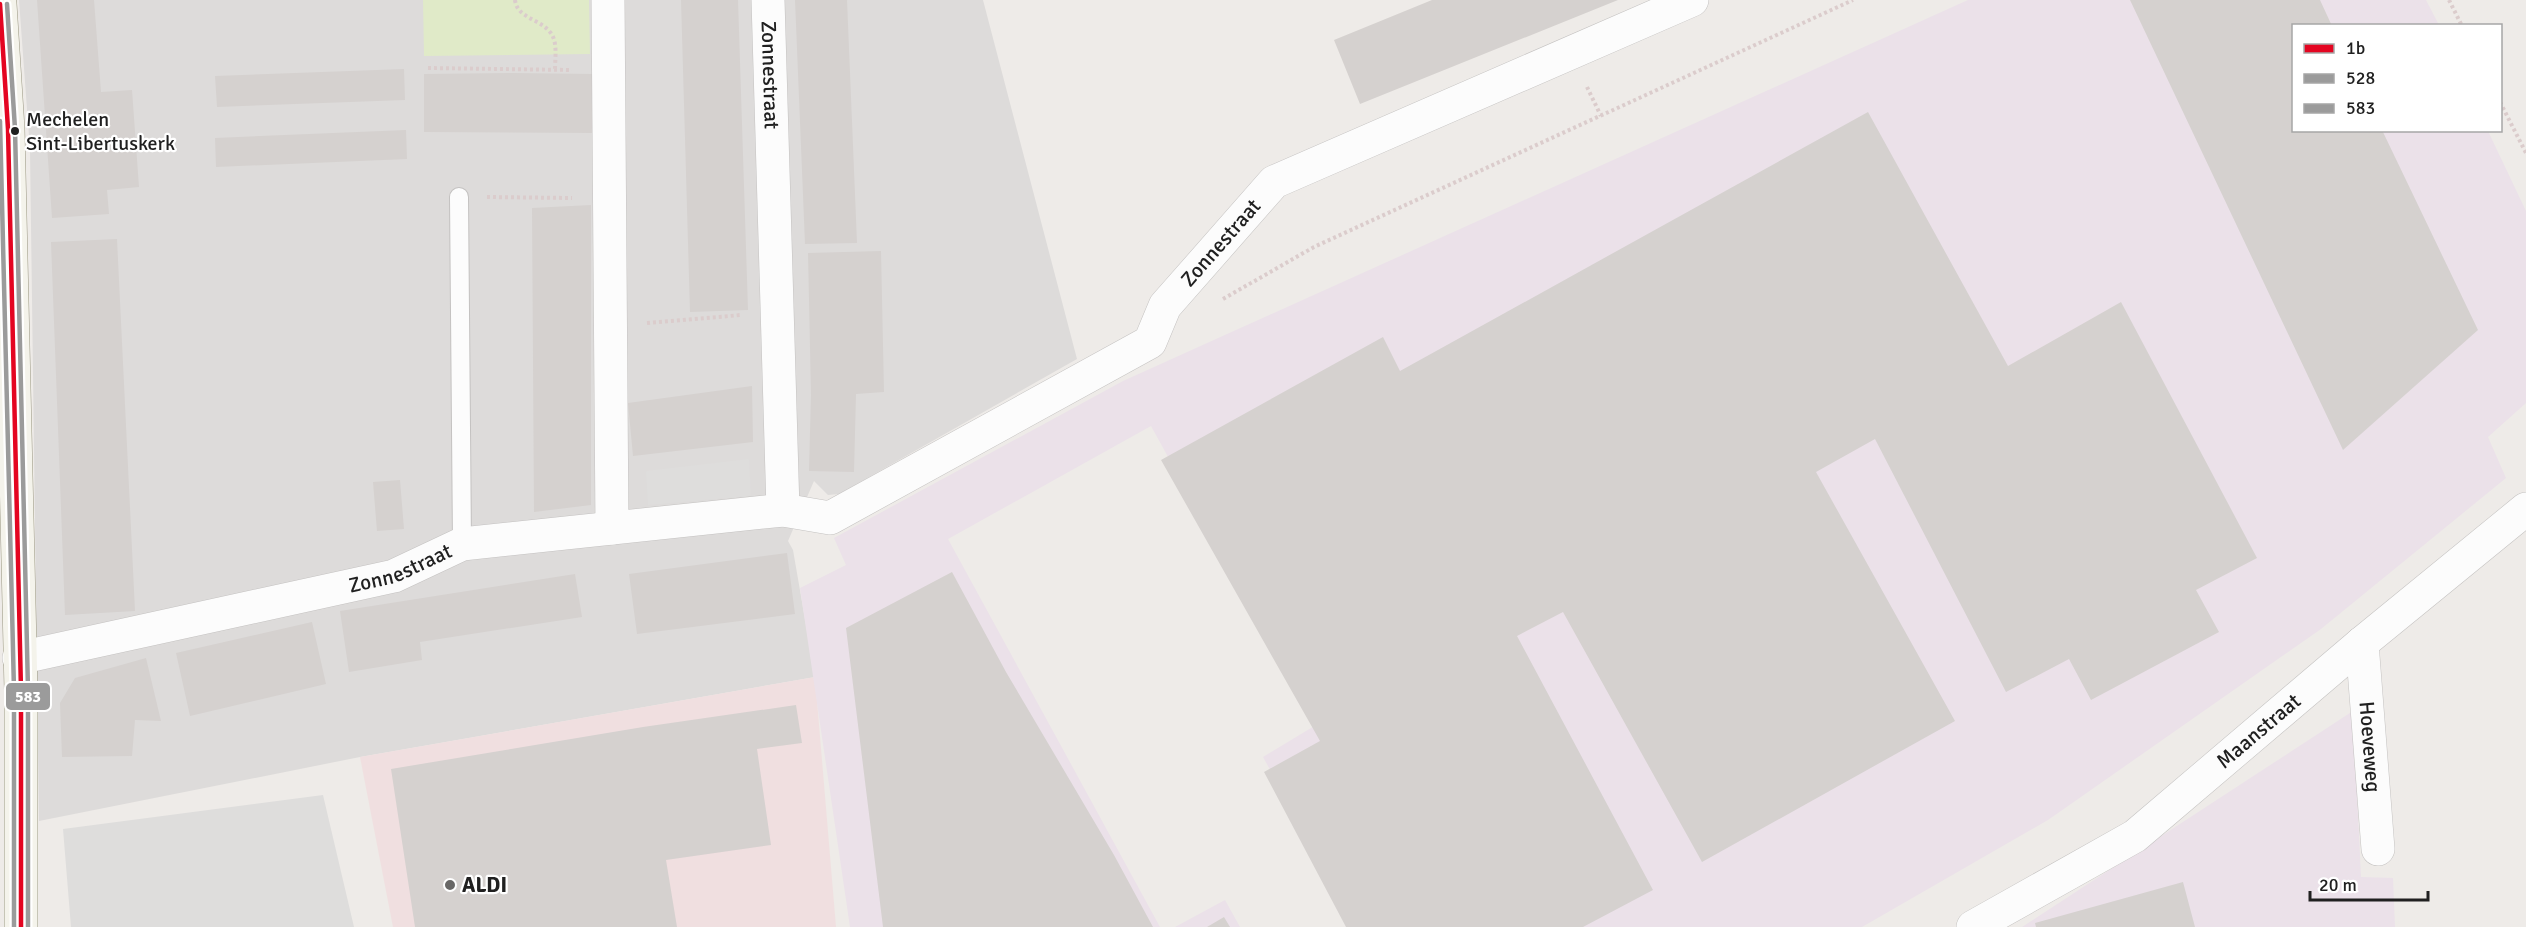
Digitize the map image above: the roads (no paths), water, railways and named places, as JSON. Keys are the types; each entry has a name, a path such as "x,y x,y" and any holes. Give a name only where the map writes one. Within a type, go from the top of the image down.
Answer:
{"main road":[{"path":"0,4 8,129 7,404 20,658 21,927"}],"street":[{"path":"608,0 612,528"},
{"name":"Zonnestraat","path":"768,0 783,510"},
{"name":"Zonnestraat","path":"20,658 394,576 462,544 783,510 830,518 1149,342 1165,306 1274,182 1692,0"},
{"name":"Maanstraat","path":"1973,927 2135,836 2362,643 2526,509"},
{"name":"Hoeveweg","path":"2362,643 2378,849"}],"lane":[{"path":"459,197 462,544"}],"place":[{"name":"Mechelen Sint-Libertuskerk","path":"15,131"},
{"name":"ALDI","path":"450,885"}]}
